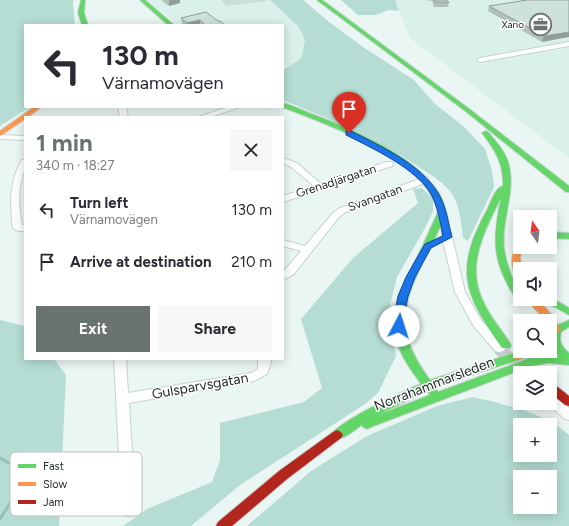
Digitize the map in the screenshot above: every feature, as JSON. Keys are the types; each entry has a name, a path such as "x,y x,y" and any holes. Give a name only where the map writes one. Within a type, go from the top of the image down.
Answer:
{"main road":[{"path":"83,0 81,13 85,24"},
{"path":"142,0 170,24"},
{"path":"319,0 453,100 569,190"},
{"path":"329,0 530,147"},
{"path":"341,5 353,19"},
{"path":"453,100 476,122 496,145 505,163 508,191 500,230 499,245 500,255 506,275 513,288"},
{"path":"284,105 335,127 383,150 405,164 425,180 435,193 442,211 447,237 428,246"},
{"path":"25,116 37,108"},
{"path":"0,134 24,117"},
{"path":"503,347 480,310 470,276 470,262 477,236 507,178"},
{"path":"438,396 428,386 404,350 400,335 399,317 403,296 410,277 428,246 442,211"},
{"path":"557,235 569,236"},
{"path":"506,275 513,282"},
{"path":"557,305 569,312"},
{"path":"526,306 530,310"},
{"path":"538,306 546,314"},
{"path":"557,330 561,326 569,323"},
{"path":"557,349 569,360"},
{"name":"Norrahammarsleden","path":"223,526 274,482 333,438 392,402 428,386 513,356"},
{"name":"Norrahammarsleden","path":"333,438 438,396 530,362 548,359 569,360"},
{"path":"557,393 569,402"}],"street":[{"path":"480,60 569,44"},
{"path":"205,116 233,108"},
{"path":"0,137 24,138"},
{"path":"284,160 294,165 320,187"},
{"path":"22,228 14,208 15,188 20,170 24,164"},
{"name":"Grenadjärgatan","path":"284,199 389,164"},
{"name":"Svangatan","path":"284,277 290,272 336,215 343,210 425,180"},
{"path":"447,237 460,292 477,322 503,347"},
{"path":"284,243 307,250"},
{"path":"120,360 126,452"},
{"name":"Gulsparvsgatan","path":"123,399 254,377 263,371 264,360"},
{"path":"557,404 569,415"}],"shaded area":[{"path":"0,0 74,0 75,24 24,24 24,108 28,108 0,126"},
{"path":"148,0 270,0 300,27 306,40 302,56 294,64 284,68 284,24 177,24"},
{"path":"221,0 267,0 268,1 226,6"},
{"path":"270,0 303,0 329,22 366,49 414,80 435,104 463,126 485,149 492,171 494,187 468,241 463,238 460,215 455,199 446,186 406,158 372,139 284,100 284,69 299,60 302,56 305,40 299,27"},
{"path":"341,0 395,0 399,11 388,10 376,15 358,15"},
{"path":"395,0 569,0 569,158 410,38"},
{"path":"422,188 433,199 433,211 397,277 387,317 396,356 378,393 365,404 240,485 191,526 123,526 137,516 142,516 142,513 147,509 212,482 220,460 220,423 304,402 322,388 301,319 353,258 418,203 413,189"},
{"path":"0,320 24,326 24,360 55,360 66,375 62,452 10,452 10,516 59,516 59,526 0,526"},
{"path":"473,397 511,406 513,407 513,410 524,410 536,415 543,418 513,418 513,462 557,462 557,426 569,435 569,526 247,526 311,471 367,436 437,406"}],"building":[{"path":"434,0 447,0 449,2 435,2"},
{"name":"Xano","path":"527,0 569,0 569,32 544,36 489,6"},
{"path":"206,12 224,24 204,24 200,20 187,23 181,18"}],"waterway":[{"path":"0,458 10,464"},
{"path":"0,519 10,503"}],"tunnel":[{"path":"499,348 516,366"}],"traffic: fast":[{"path":"83,0 81,13 85,24"},
{"path":"142,0 170,24"},
{"path":"319,0 466,109 569,190"},
{"path":"284,105 344,130 387,151 406,164 422,178 438,198 442,209 447,237 428,246"},
{"path":"486,133 497,147 504,160 507,184 500,222 499,246 502,262 513,287"},
{"path":"502,188 480,232 473,251 471,268 472,285 478,302 489,322 506,345"},
{"path":"433,392 413,366 403,342 399,321 402,302 409,282 442,212"},
{"path":"557,235 569,236"},
{"path":"557,305 569,312"},
{"path":"569,323 556,330 554,340 559,350 569,359"},
{"path":"337,435 371,413 408,394 454,376 513,357"},
{"path":"367,424 530,362 548,359 569,361"}],"traffic: slow":[{"path":"25,116 37,108"},
{"path":"0,134 24,117"},
{"path":"516,262 517,254"},
{"path":"538,306 546,314"}],"traffic: jam":[{"path":"557,393 569,402"},
{"path":"223,526 283,475 337,435"}],"place":[{"name":"Xano","path":"540,24"}],"route":[{"path":"349,133 383,150 405,164 425,180 435,193 442,211 447,237 428,246 410,277 403,296 399,326"}]}
